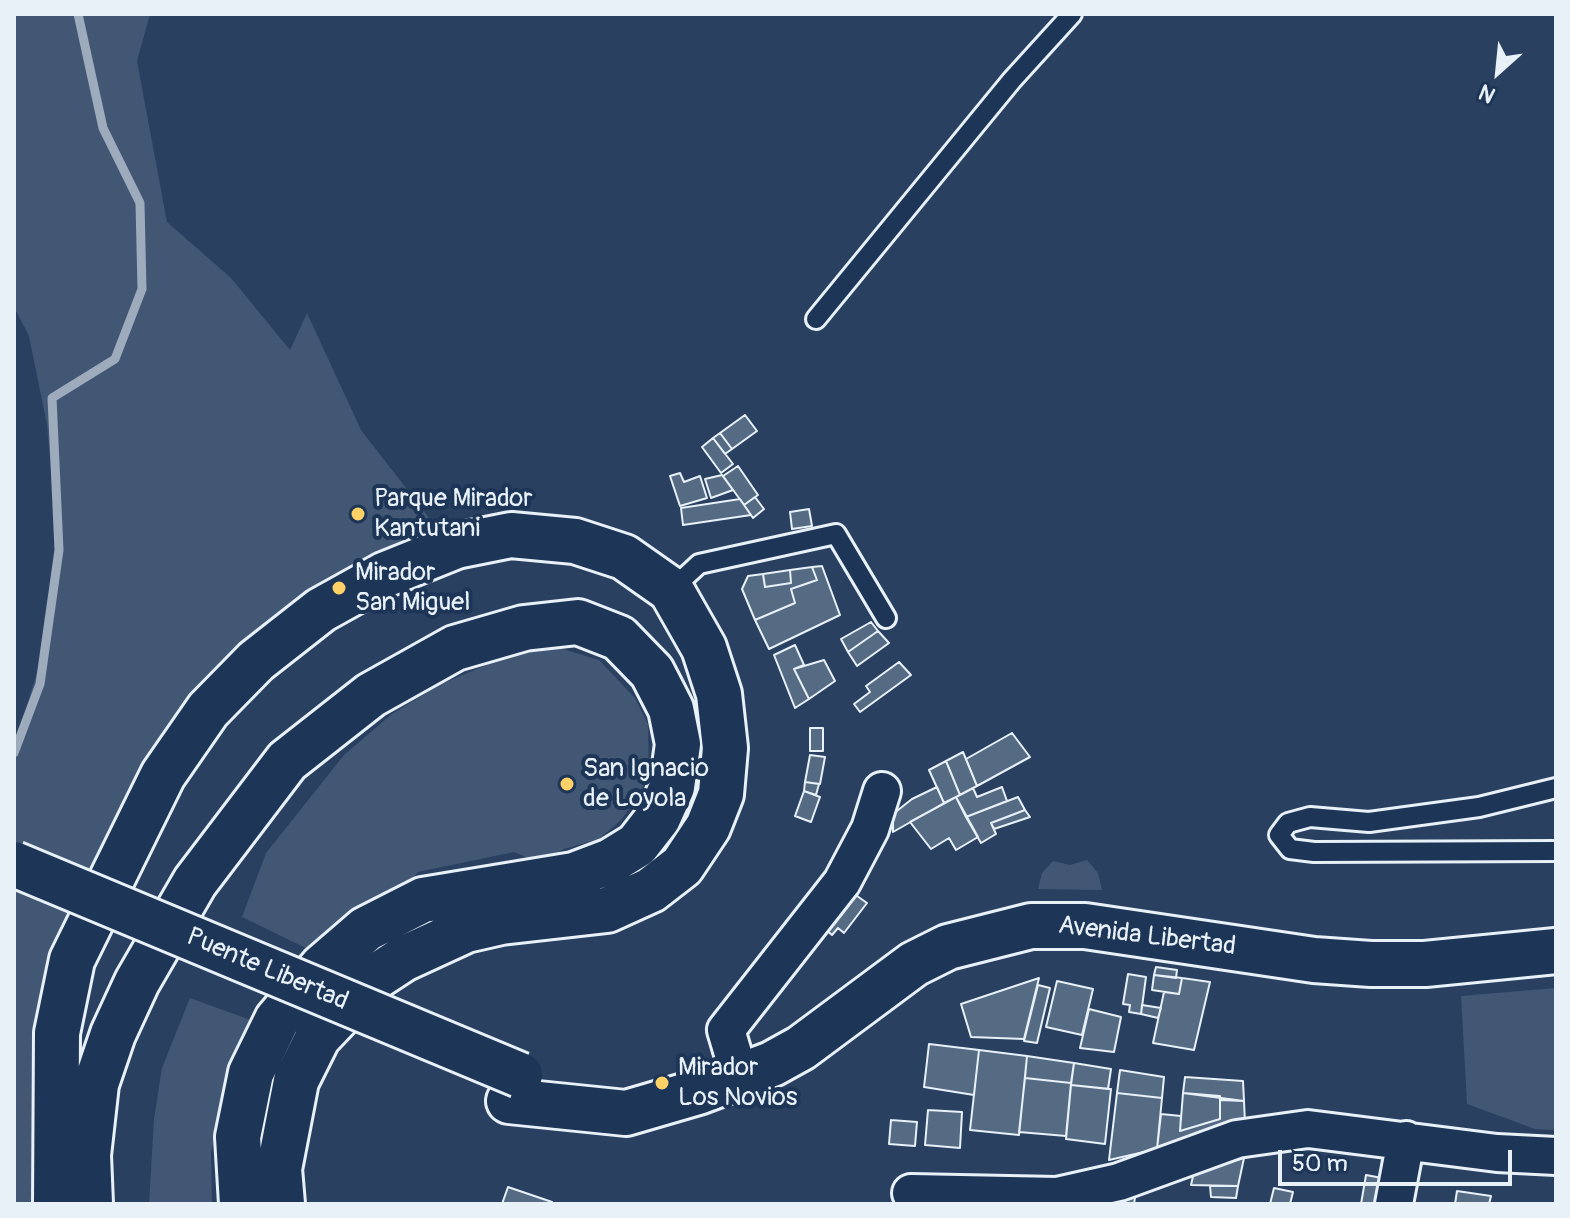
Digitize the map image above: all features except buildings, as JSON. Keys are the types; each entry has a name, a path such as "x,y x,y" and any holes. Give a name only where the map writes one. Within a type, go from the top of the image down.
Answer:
{"main road":[{"path":"56,1204 57,1033 72,960 163,775 208,710 256,661 321,610 384,575 456,546 511,535 575,541 624,557 671,590 704,648 719,694 725,748 721,794 708,827 682,866 640,895 607,910 501,922 466,930 403,959 374,978 318,1037 296,1081 279,1169 282,1204"},
{"path":"90,1204 88,1155 96,1084 113,1034 137,982 195,882 287,761 371,695 455,648 524,628 578,622 619,638 652,672 671,709 678,744 672,787 658,818 637,845 611,861 574,875 423,900 366,929 322,967 277,1020 251,1073 238,1137 242,1204"},
{"name":"Puente Libertad","path":"14,864 524,1094"},
{"name":"Puente Libertad","path":"14,893 524,1094"},
{"name":"Avenida Libertad","path":"524,1094 594,1113 626,1113 740,1077 801,1048 914,964 948,947 1018,928 1085,926 1314,960 1371,964 1425,964 1556,951"}],"street":[{"path":"740,1077 726,1030 842,882 870,829 882,791"},
{"path":"911,1193 1057,1196 1119,1182 1237,1139 1315,1129 1497,1153 1556,1156"},
{"path":"1394,1204 1406,1140"}],"lane":[{"path":"816,319 1012,80 1072,14"},
{"path":"671,590 699,564 836,534 886,618"},
{"path":"1556,788 1479,807 1369,822 1310,817 1288,823 1279,835 1290,849 1314,852 1556,851"}],"shaded area":[{"path":"14,14 150,14 137,61 167,222 231,278 290,350 307,313 361,430 437,528 354,574 118,832 44,1204 14,1204 14,748 48,636 59,560 47,425 29,336 14,307"},
{"path":"556,647 599,660 635,698 648,724 649,771 640,794 621,820 599,839 564,849 540,863 514,852 418,872 405,889 320,955 242,917 266,853 344,755 392,714 439,685 524,649"},
{"path":"1087,860 1098,873 1102,890 1038,889 1042,873 1053,861 1070,865"},
{"path":"1556,988 1556,1130 1535,1129 1467,1104 1461,996"},
{"path":"190,998 256,1022 231,1065 211,1152 212,1204 149,1204 154,1119 162,1068"}],"waterway":[{"path":"14,753 40,684 59,550 52,398 115,359 142,289 140,203 103,128 78,14"}],"place":[{"name":"Parque Mirador Kantutani","path":"358,514"},
{"name":"Mirador San Miguel","path":"339,588"},
{"name":"San Ignacio de Loyola","path":"567,784"},
{"name":"Mirador Los Novios","path":"662,1083"}]}
